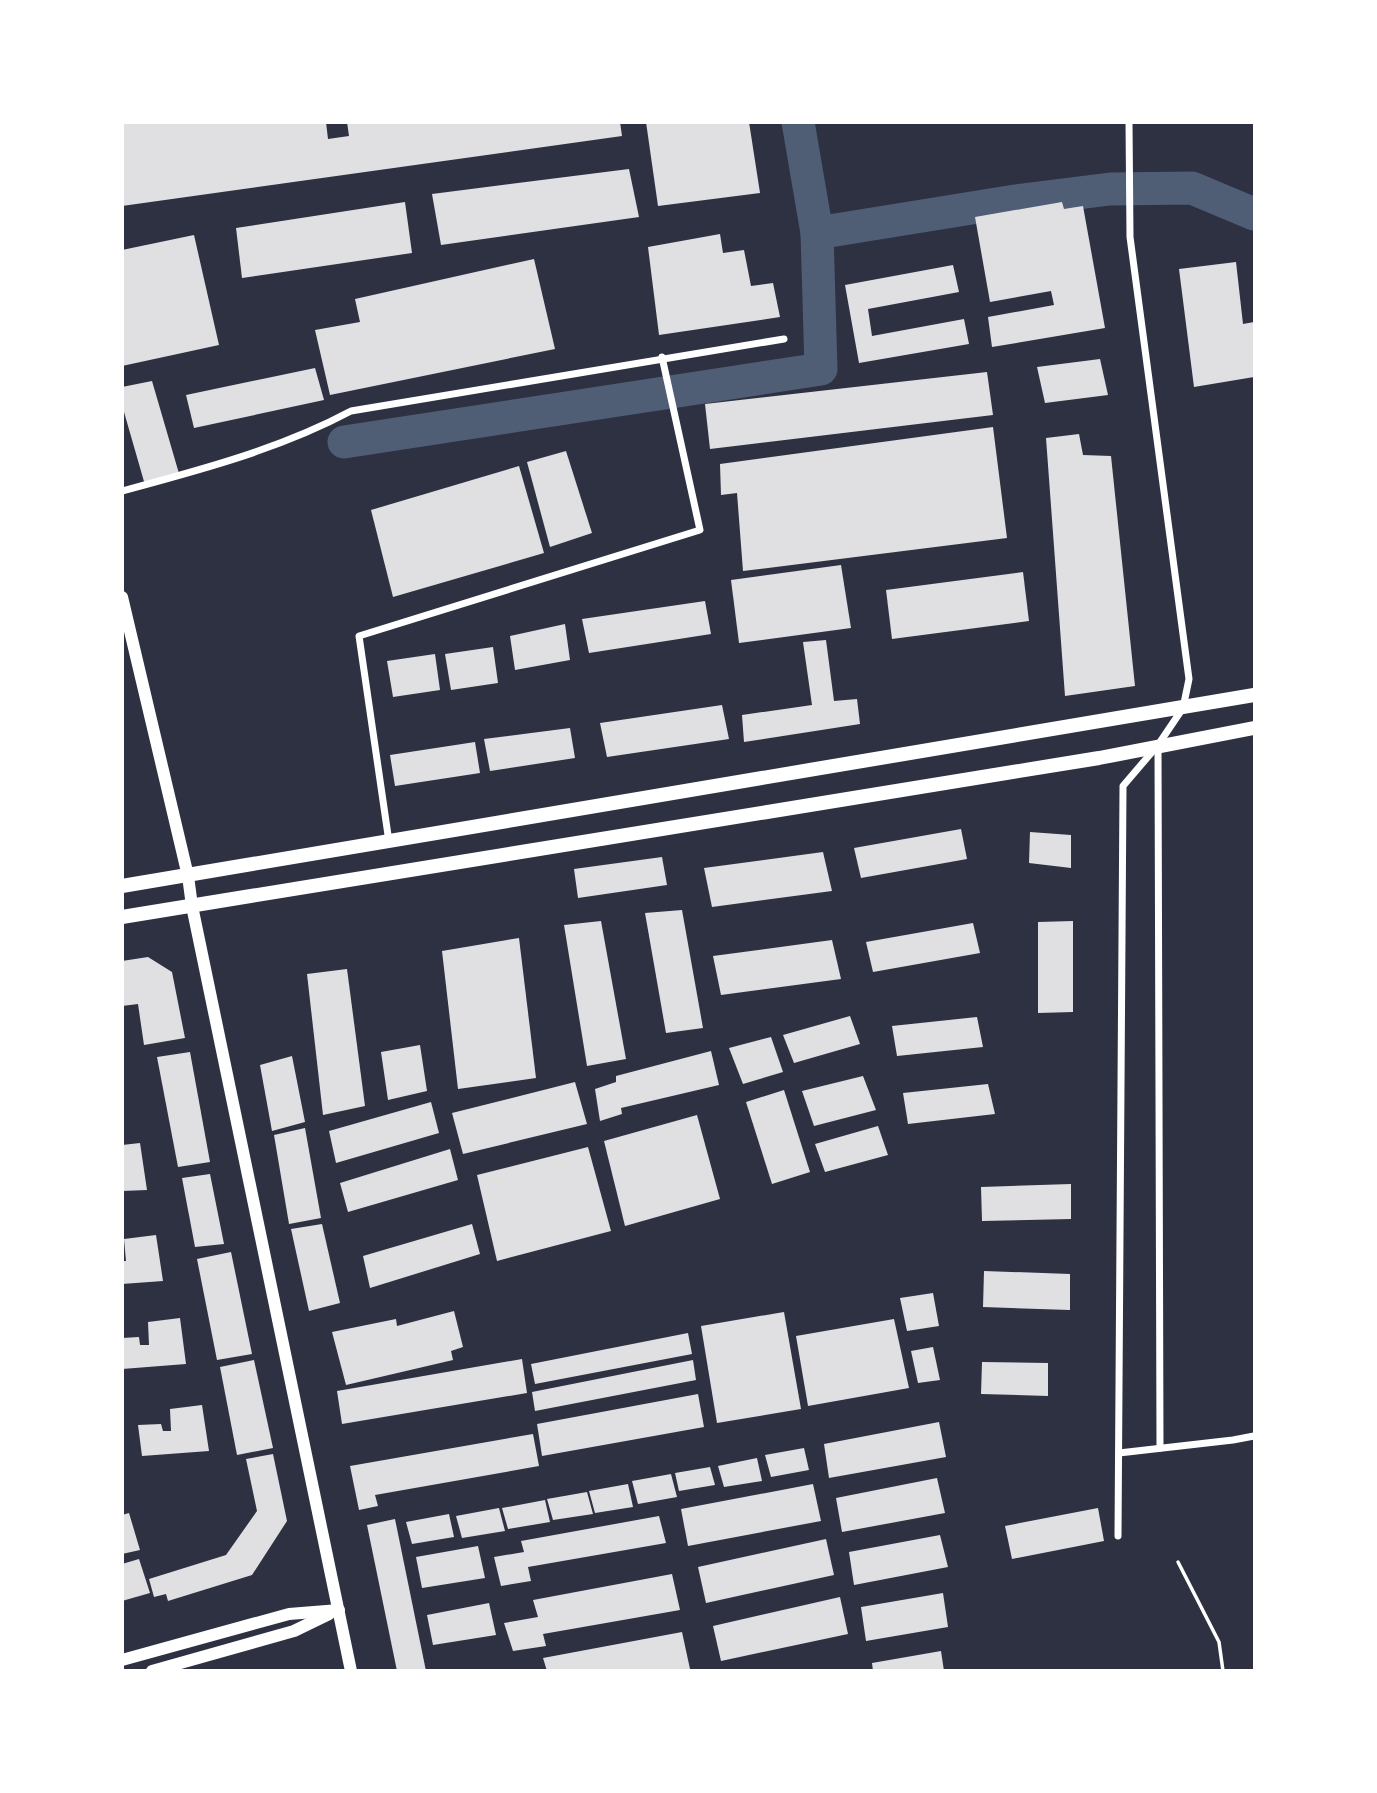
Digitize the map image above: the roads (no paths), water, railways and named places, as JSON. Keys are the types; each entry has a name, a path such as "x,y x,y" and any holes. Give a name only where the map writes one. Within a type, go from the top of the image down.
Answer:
{"main road":[{"path":"122,886 1255,695"},
{"path":"122,917 1072,762 1255,728"}],"street":[{"path":"1118,1536 1123,786 1158,745 1183,708 1189,679 1130,237 1129,122"},
{"path":"122,491 200,470 312,432 351,411 785,339"},
{"path":"389,842 359,636 700,530 662,358"},
{"path":"122,597 188,876 192,906 351,1671"},
{"path":"1158,745 1160,1448"},
{"path":"1118,1453 1255,1436"},
{"path":"122,1660 289,1614 339,1610"},
{"path":"152,1671 294,1631 339,1610"}],"waterway":[{"path":"798,122 817,233 1015,201 1110,189 1192,188 1254,214"},
{"path":"344,442 821,369 817,233"}]}
